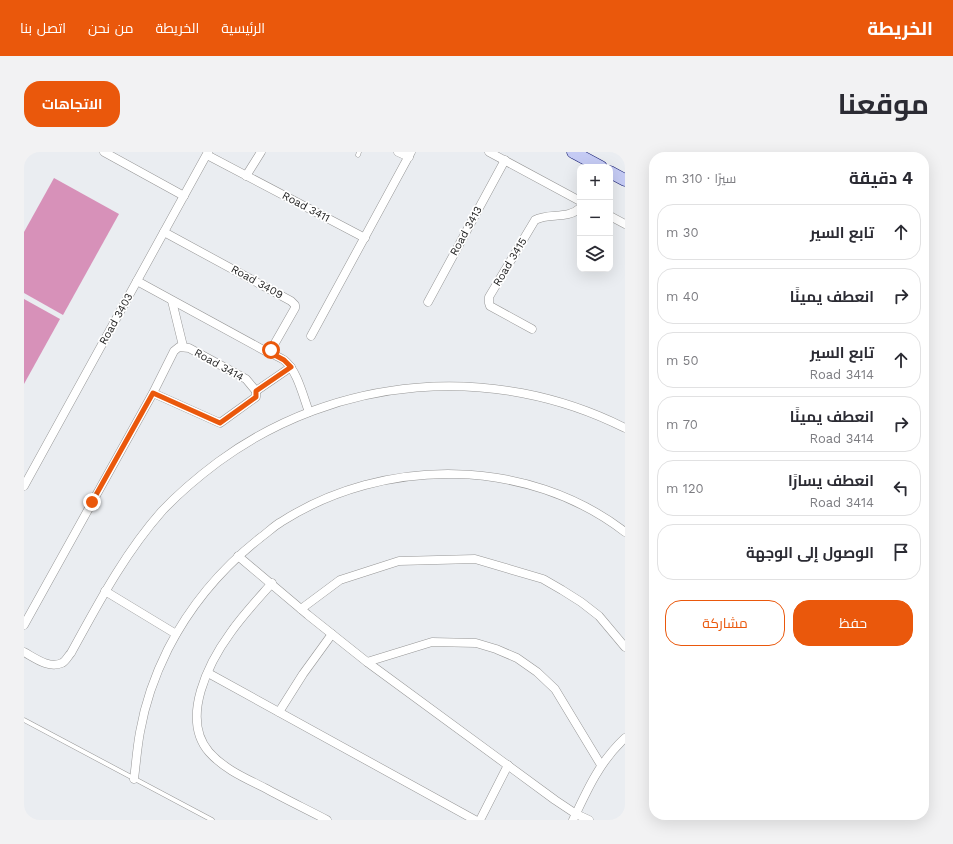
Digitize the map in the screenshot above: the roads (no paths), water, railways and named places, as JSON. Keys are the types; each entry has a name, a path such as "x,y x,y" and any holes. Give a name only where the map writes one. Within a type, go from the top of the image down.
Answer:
{"main road":[{"path":"573,152 595,164"},
{"path":"613,174 625,180"}],"street":[{"path":"104,152 184,196"},
{"path":"246,176 261,152"},
{"path":"311,336 410,155 398,152"},
{"path":"489,152 578,200"},
{"name":"Road 3403","path":"24,486 207,153"},
{"name":"Road 3411","path":"207,153 246,176 365,238"},
{"name":"Road 3413","path":"428,302 505,160"},
{"name":"Road 3415","path":"532,329 490,306 488,303 489,297 535,220 541,217 574,214 577,211"},
{"path":"613,218 625,224"},
{"name":"Road 3409","path":"164,232 292,301 295,308 269,352"},
{"path":"137,281 284,360 295,374 309,412"},
{"path":"172,301 183,346"},
{"name":"Road 3414","path":"24,624 153,393 174,351 183,346 189,348 246,379 256,391"},
{"path":"153,393 220,423 256,397 256,391 291,367"},
{"path":"24,652 42,662 54,665 63,662 71,653 105,591 136,543 163,510 198,477 236,449 271,429 309,412 353,398 406,388 456,386 504,389 554,400 605,418 625,428"},
{"path":"134,779 140,731 149,695 161,663 176,634 202,595 238,556 280,522 313,504 337,494 385,480 452,474 484,476 529,484 572,500 603,516 625,532"},
{"path":"238,556 367,662 508,765 575,817 589,820"},
{"path":"301,609 340,580 399,561 475,559 543,579 562,590 599,616 625,647"},
{"path":"272,583 230,633 208,673 198,699 198,730 208,751 220,762 234,771 327,820"},
{"path":"105,591 176,634"},
{"path":"279,712 303,674 332,634"},
{"path":"367,662 432,642 476,643 496,649 517,658 537,672 555,689 601,765"},
{"path":"208,673 475,820"},
{"path":"575,817 590,784 601,765 625,738"},
{"path":"480,820 508,765"}],"lane":[{"path":"24,720 212,820"}]}
